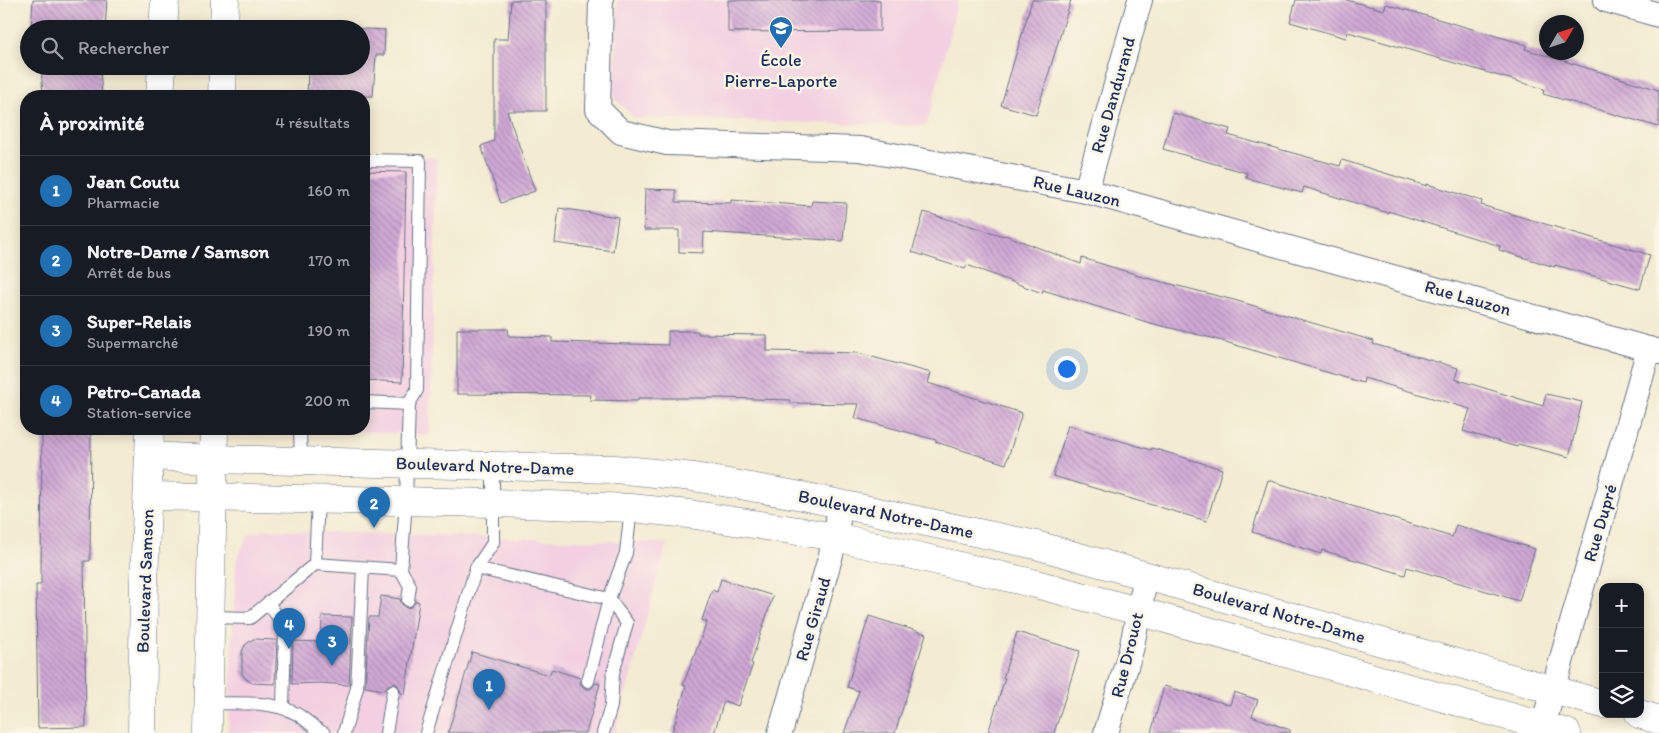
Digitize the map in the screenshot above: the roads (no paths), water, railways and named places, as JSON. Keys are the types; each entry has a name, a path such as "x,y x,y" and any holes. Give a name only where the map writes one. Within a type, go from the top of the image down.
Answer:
{"street":[{"path":"164,20 165,0"},
{"path":"224,20 225,0"},
{"name":"Rue Lauzon","path":"601,0 598,109 621,132 667,143 860,149 1086,191 1654,350"},
{"name":"Rue Dandurand","path":"1086,191 1140,0"},
{"path":"1606,0 1659,15"},
{"path":"160,90 161,75"},
{"path":"222,90 223,75"},
{"name":"Rue Dupré","path":"1555,729 1554,690 1654,350"},
{"name":"Boulevard Samson","path":"142,733 150,435"},
{"path":"208,733 214,435"},
{"name":"Boulevard Notre-Dame","path":"149,456 615,469 694,477 840,503 1036,545 1599,703"},
{"name":"Boulevard Notre-Dame","path":"148,496 494,502 631,508 689,514 836,537 1032,583 1138,611 1555,729"},
{"name":"Rue Giraud","path":"780,733 836,537 840,503"},
{"name":"Rue Drouot","path":"1106,733 1131,650 1146,576"},
{"path":"1644,716 1659,720"}],"lane":[{"path":"370,160 420,161 417,390 409,404 406,501 400,570 410,586 408,600"},
{"path":"370,402 409,404"},
{"path":"300,435 301,461"},
{"path":"426,733 476,568 493,543 493,466"},
{"path":"315,564 318,500"},
{"path":"588,680 609,599 626,553 631,508"},
{"path":"210,617 250,618 315,564 400,570"},
{"path":"344,733 357,688 363,568"},
{"path":"476,568 609,599 627,623 613,673 611,706 603,733"},
{"path":"268,603 283,624 284,630 283,708"},
{"path":"386,733 393,692"},
{"path":"209,703 283,708 296,714 324,733"}],"place":[{"name":"École Pierre-Laporte","path":"781,49"},
{"name":"Notre-Dame / Samson","path":"374,528"},
{"name":"Petro-Canada","path":"289,649"},
{"name":"Super-Relais","path":"332,666"},
{"name":"Jean Coutu","path":"489,710"}]}
